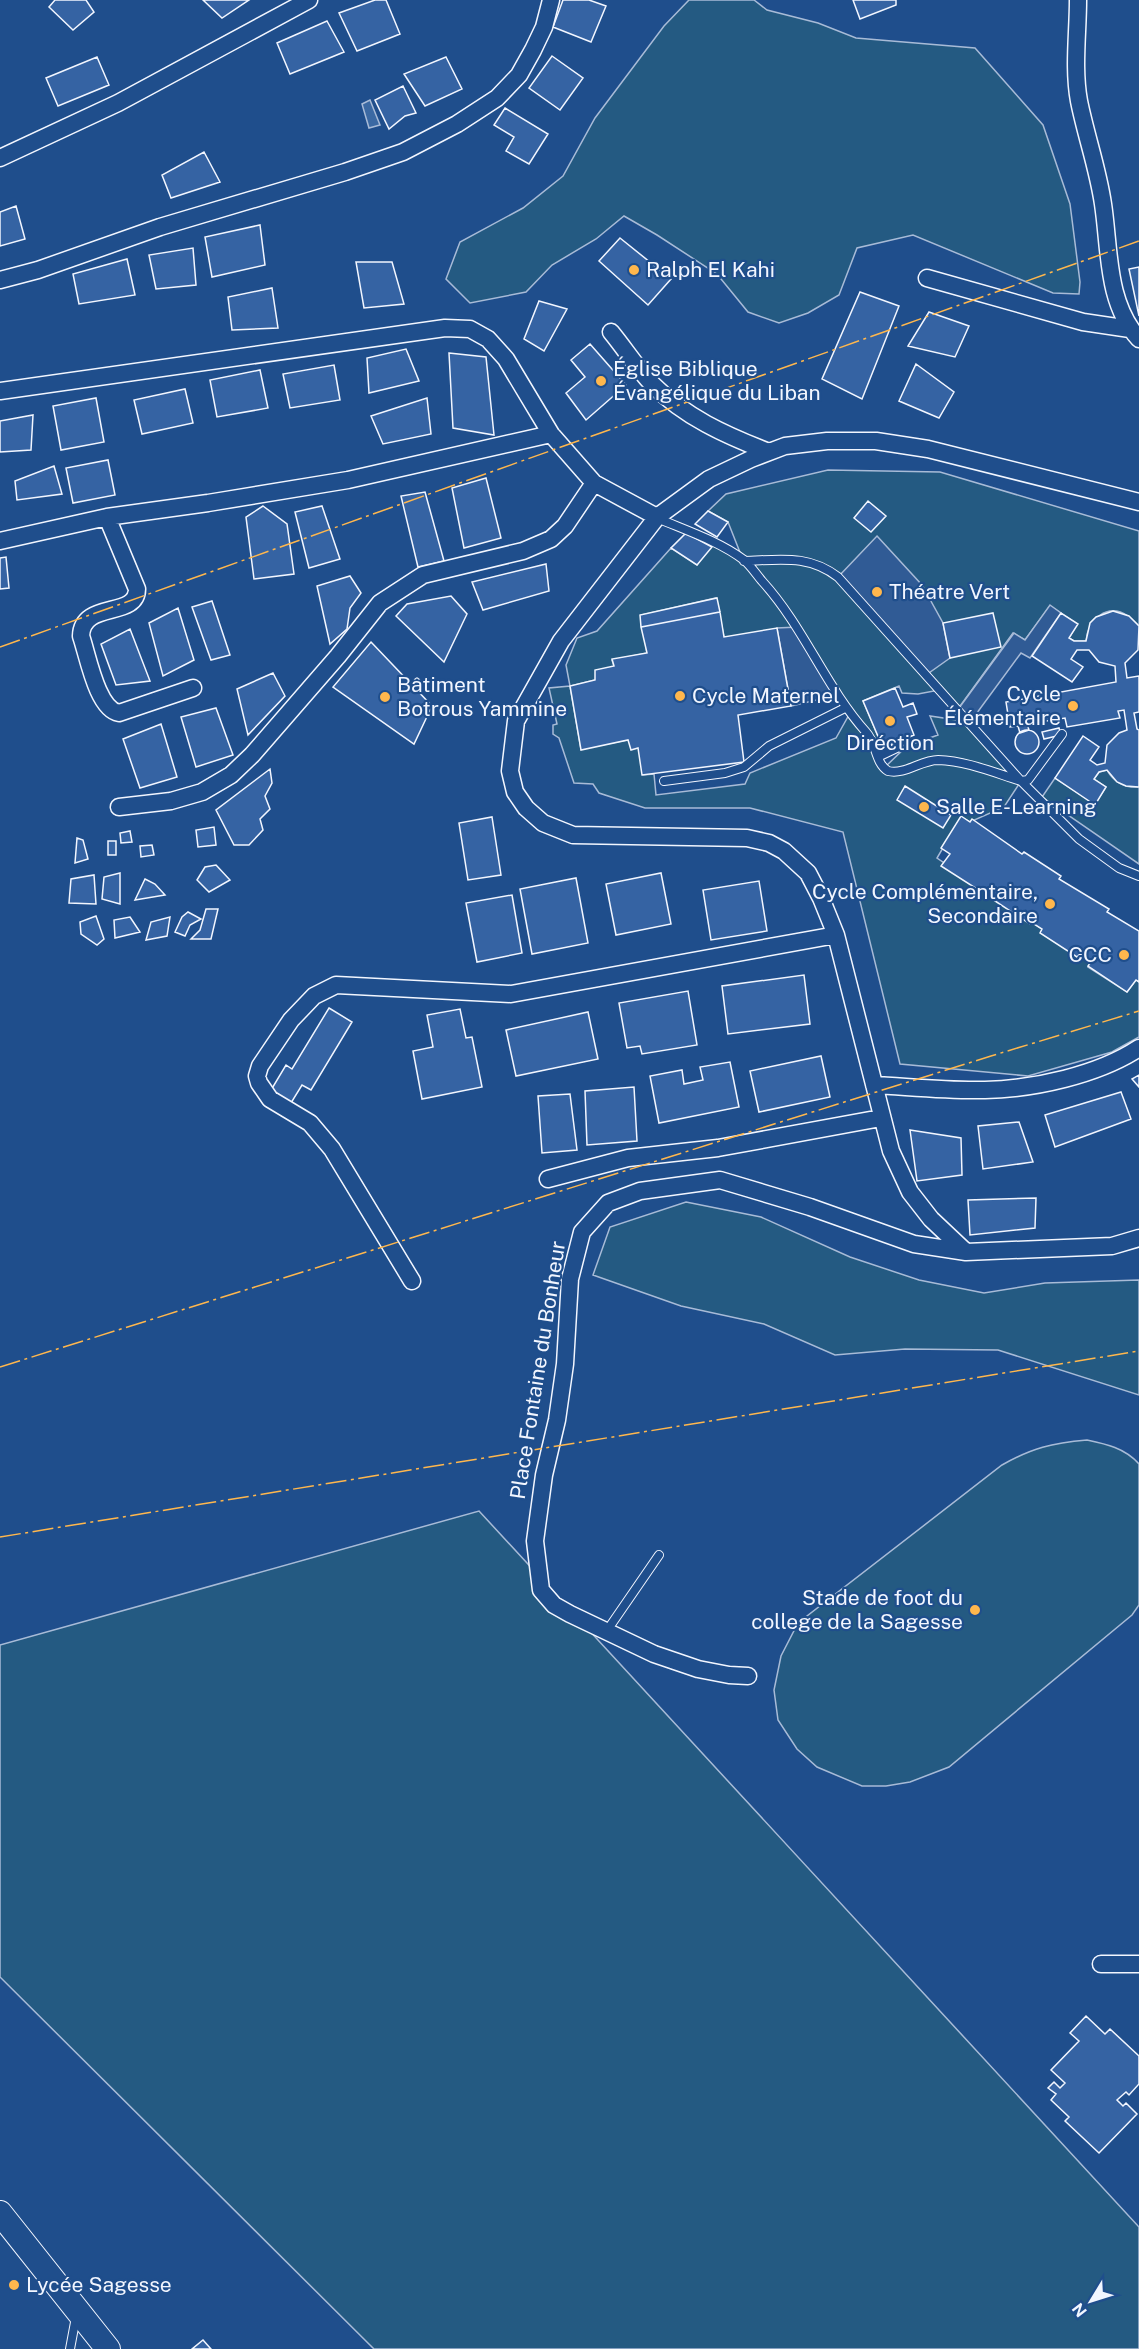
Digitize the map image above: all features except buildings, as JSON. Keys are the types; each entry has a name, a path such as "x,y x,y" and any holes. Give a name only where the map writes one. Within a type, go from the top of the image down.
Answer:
{"street":[{"path":"0,158 118,103 309,0"},
{"path":"0,280 38,270 160,226 345,172 403,152 457,124 497,98 519,75 533,50 551,0"},
{"path":"1078,0 1076,72 1079,100 1104,204 1113,283 1118,304 1135,334"},
{"path":"927,278 1135,334"},
{"path":"0,391 445,328 470,329 488,339 506,359 551,434 594,483 657,518"},
{"path":"611,332 651,383 675,405 695,419 730,437 769,452"},
{"path":"0,541 107,517 348,480 551,434"},
{"path":"966,1252 931,1219 910,1192 891,1151 836,935 808,873 784,851 769,843 747,838 573,835 543,823 526,808 515,792 510,771 511,747 516,721 561,641 657,518 710,479 785,446 817,442 876,441 928,449 1139,502"},
{"path":"118,807 171,801 202,792 231,775 252,755 338,656 380,603 423,575 523,551 551,539 565,526 594,483"},
{"path":"107,517 137,589 137,594 134,601 88,619 81,630 104,704 109,710 119,713 193,688"},
{"path":"412,1281 332,1149 310,1123 270,1099 259,1083 257,1076 260,1066 291,1020 314,996 336,985 512,994 836,935"},
{"path":"874,1085 986,1090 1064,1080 1087,1073 1139,1048"},
{"path":"548,1179 628,1158 718,1148 881,1118"},
{"name":"Place Fontaine du Bonheur","path":"748,1676 698,1669 606,1633 554,1605 541,1590 535,1541 543,1475 557,1420 565,1364 570,1279 582,1232 608,1203 640,1191 720,1179 810,1207 914,1244 966,1252 1112,1246 1139,1238"},
{"path":"1101,1964 1139,1964"},
{"path":"0,2213 108,2349"}],"lane":[{"path":"657,518 713,542 744,561 776,596 804,636 845,708 871,738 881,764 888,771 898,772 936,760 970,765 1021,781 1028,780 1062,734"},
{"path":"744,561 810,561 838,577 1021,781 1079,839 1119,868 1139,876"},
{"path":"664,781 725,773 744,767 769,746 845,708"},
{"path":"878,757 899,747"},
{"path":"606,1633 659,1555"},
{"path":"70,2349 77,2310"}],"shaded area":[{"path":"689,0 754,0 767,10 818,23 856,38 975,48 1043,125 1070,204 1080,282 1079,294 1053,293 913,235 857,248 839,295 808,313 779,323 748,312 717,274 624,216 596,239 552,265 526,292 470,303 446,279 460,242 523,208 563,176 595,118 664,26"},
{"path":"370,100 380,125 369,128 362,104"},
{"path":"828,470 940,472 1139,531 1139,626 1120,612 1106,612 1090,626 1086,641 1074,641 1069,638 1077,624 1050,606 1025,640 1013,633 958,709 939,690 918,694 902,693 899,686 863,701 883,748 877,753 884,768 907,746 938,735 930,716 970,722 1021,781 1004,807 970,822 961,817 937,858 1091,962 1088,967 1127,992 1136,980 1139,982 1139,1037 1112,1052 1028,1076 900,1064 843,832 750,808 645,808 599,793 593,784 574,783 559,738 553,734 553,725 557,724 549,688 570,686 566,665 577,638 597,631 671,548 697,565 713,542 743,560 728,522 708,511 726,494","holes":["716,598 724,637 804,637 850,713 836,738 750,773 745,784 656,795 654,774 643,775 637,738 581,749 570,686 595,680 614,666 612,660 647,653 641,615"]},
{"path":"877,536 922,585 943,623 950,658 926,675 838,577"},
{"path":"1050,605 1061,613 1030,658 1021,653 971,721 959,708 1014,633 1025,640"},
{"path":"798,627 838,695 791,706 777,628"},
{"path":"1107,770 1120,783 1139,787 1139,864 1042,797 1055,778 1095,804 1106,787 1094,779 1099,772"},
{"path":"686,1202 761,1217 850,1257 919,1280 984,1293 1045,1283 1139,1280 1139,1395 998,1350 905,1349 835,1355 764,1324 681,1306 593,1275 610,1227"},
{"name":"Stade de foot du college de la Sagesse","path":"1087,1440 1121,1450 1139,1464 1139,1605 1132,1615 949,1767 910,1782 886,1786 862,1786 817,1767 797,1749 778,1720 774,1690 781,1656 798,1623 1002,1465 1043,1447"},
{"path":"479,1511 1139,2227 1139,2349 374,2349 0,1977 0,1645"}],"power":[{"path":"0,647 1139,241"},
{"path":"0,1367 1139,1011"},
{"path":"0,1537 1139,1351"}],"place":[{"name":"Ralph El Kahi","path":"634,270"},
{"name":"Église Biblique Évangélique du Liban","path":"601,381"},
{"name":"Théatre Vert","path":"877,592"},
{"name":"Cycle Maternel","path":"680,696"},
{"name":"Bâtiment Botrous Yammine","path":"385,697"},
{"name":"Cycle Élémentaire","path":"1073,706"},
{"name":"Diréction","path":"890,721"},
{"name":"Salle E-Learning","path":"924,807"},
{"name":"Cycle Complémentaire, Secondaire","path":"1050,904"},
{"name":"CCC","path":"1124,955"},
{"name":"Stade de foot du college de la Sagesse","path":"975,1610"},
{"name":"Lycée Sagesse","path":"14,2285"}]}
